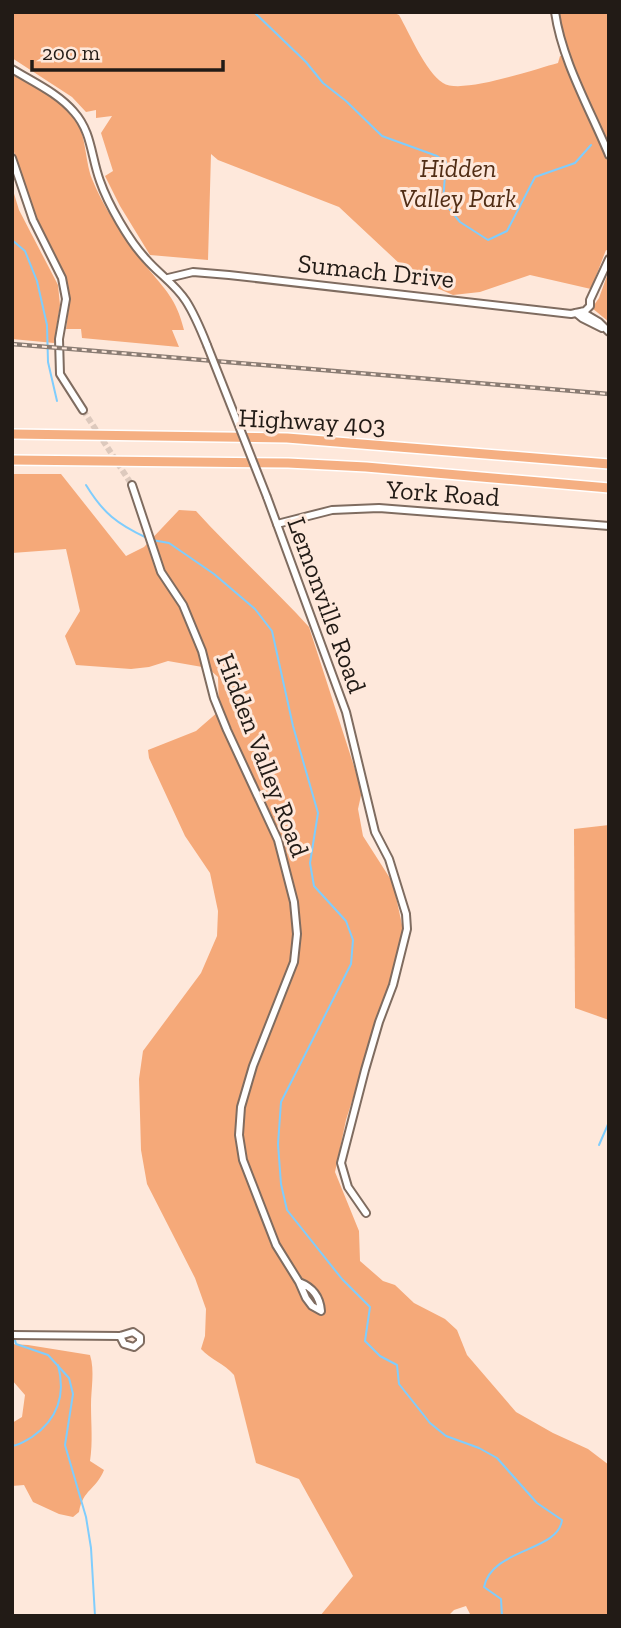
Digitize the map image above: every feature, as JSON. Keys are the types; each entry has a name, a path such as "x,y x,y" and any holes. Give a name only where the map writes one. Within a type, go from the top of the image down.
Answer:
{"highway":[{"name":"Highway 403","path":"12,434 287,438 609,464"},
{"name":"Highway 403","path":"12,460 301,463 609,488"}],"street":[{"path":"555,12 571,64 609,155"},
{"name":"Lemonville Road","path":"12,69 62,100 75,112 88,132 100,182 111,205 137,248 168,278 186,301 207,345 267,497 346,712 375,832 389,859 406,914 407,929 393,985 365,1070 341,1163 348,1187 366,1213"},
{"path":"12,158 33,220 62,278 66,299 60,339 60,373 83,410"},
{"path":"578,312 585,311 590,306 590,300 609,259"},
{"name":"Sumach Drive","path":"168,278 193,272 578,312"},
{"path":"578,312 599,322 606,330"},
{"name":"Hidden Valley Road","path":"132,485 160,572 183,605 202,651 214,698 278,840 294,902 294,962 253,1066 241,1107 239,1135 243,1160 276,1245 299,1282"},
{"name":"York Road","path":"277,524 332,510 379,508 609,526"},
{"path":"12,1335 121,1336"}],"green space":[{"name":"Hidden Valley Park","path":"12,12 392,12 399,15 418,52 436,77 452,86 465,86 558,63 560,56 565,56 556,12 609,12 609,251 606,250 591,289 530,275 480,292 453,295 416,279 339,207 218,160 211,154 208,260 150,255 105,176 113,171 101,133 112,116 96,118 96,110 86,112 72,97 12,58"},
{"path":"12,74 58,101 76,119 83,136 89,171 103,202 123,235 170,295 178,310 184,330 172,330 179,347 82,338 81,329 66,329 70,299 65,276 37,220 12,146"},
{"path":"12,187 19,210 58,285 60,305 54,343 12,339"},
{"path":"609,270 609,322 592,308 599,298"},
{"path":"12,474 61,474 126,556 144,547 179,510 196,511 309,627 362,791 358,809 363,836 393,883 404,934 399,966 373,1035 346,1120 335,1172 359,1231 360,1261 383,1281 395,1285 414,1303 445,1319 457,1330 467,1355 516,1412 588,1449 609,1465 609,1616 471,1616 466,1606 454,1610 448,1616 320,1616 353,1576 299,1479 256,1463 234,1375 201,1349 205,1336 206,1309 195,1278 147,1184 141,1150 139,1079 143,1051 201,973 217,936 218,911 210,873 185,836 149,758 148,750 196,731 219,711 218,677 208,668 168,661 131,669 76,665 65,636 80,611 66,549 12,553"},
{"path":"609,825 609,1020 575,1008 574,829"},
{"path":"12,1344 90,1355 93,1374 90,1461 104,1470 83,1499 79,1512 73,1517 59,1514 33,1502 24,1485 12,1486 12,1423 22,1417 25,1395 12,1380"}],"waterway":[{"path":"254,12 306,62 323,83 382,136 437,156 446,162 443,201 460,222 488,240 507,231 535,177 575,163 591,145"},
{"path":"12,240 25,251 37,281 47,325 48,362 57,401"},
{"path":"86,485 112,517 147,538"},
{"path":"152,540 169,543 214,574 255,609 272,631 293,726 318,813 310,863 314,886 346,921 353,940 351,964 281,1102 278,1144 281,1184 287,1210 342,1279 370,1307 365,1341 380,1356 397,1365 399,1384 430,1423 446,1436 497,1458 537,1503 562,1520 558,1530 549,1538 511,1557 489,1574 484,1587 501,1599 502,1616"},
{"path":"599,1145 609,1122"},
{"path":"15,1340 16,1344 48,1355 69,1378 73,1394 65,1445 86,1517 91,1548 95,1616"},
{"path":"12,1446 32,1437 54,1414 61,1386 58,1365"}],"tunnel":[{"path":"83,410 132,485"}],"railway":[{"path":"12,344 609,394"}]}
